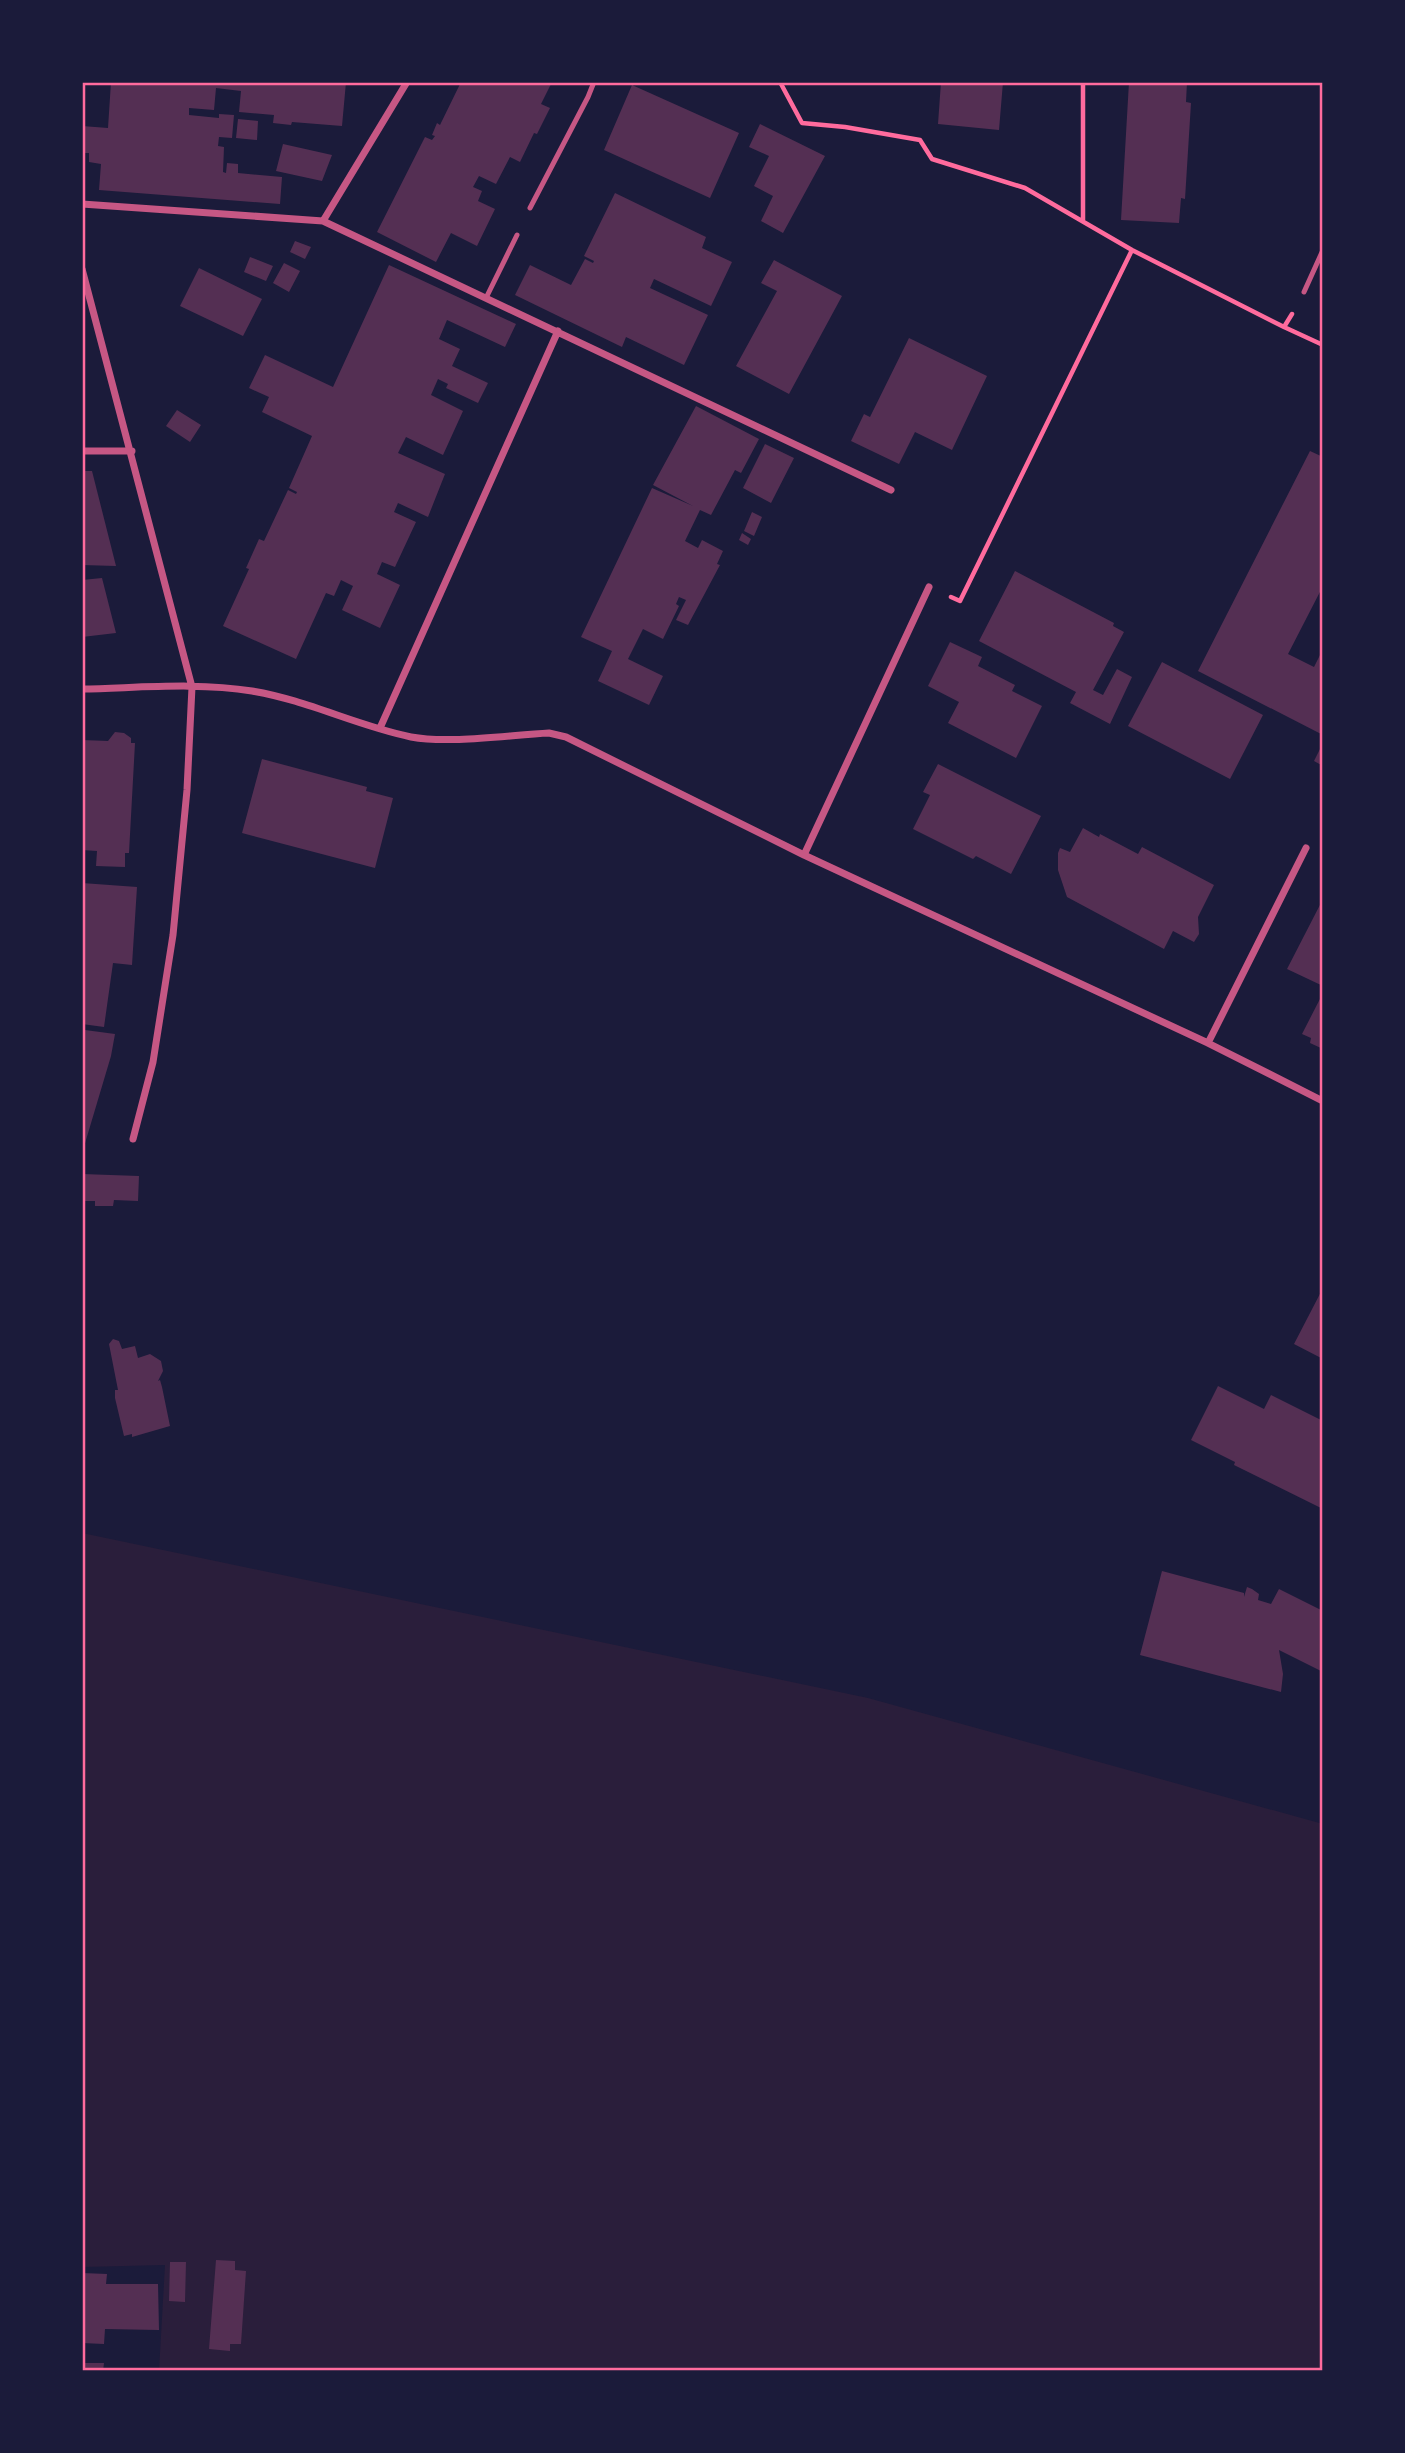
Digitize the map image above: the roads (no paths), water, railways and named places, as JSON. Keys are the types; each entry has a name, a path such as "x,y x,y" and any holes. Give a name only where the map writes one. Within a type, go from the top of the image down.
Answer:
{"street":[{"path":"323,221 407,82"},
{"path":"82,204 323,221 891,490"},
{"path":"82,269 192,687 187,790 173,936 153,1062 133,1139"},
{"path":"380,728 558,331"},
{"path":"82,451 132,451"},
{"path":"804,855 929,587"},
{"path":"82,689 192,687 252,691 431,740 549,733 566,737 804,855 1208,1043 1323,1101"},
{"path":"1208,1043 1306,848"}],"lane":[{"path":"530,208 594,82"},
{"path":"486,298 517,235"},
{"path":"1304,292 1323,250"}]}
